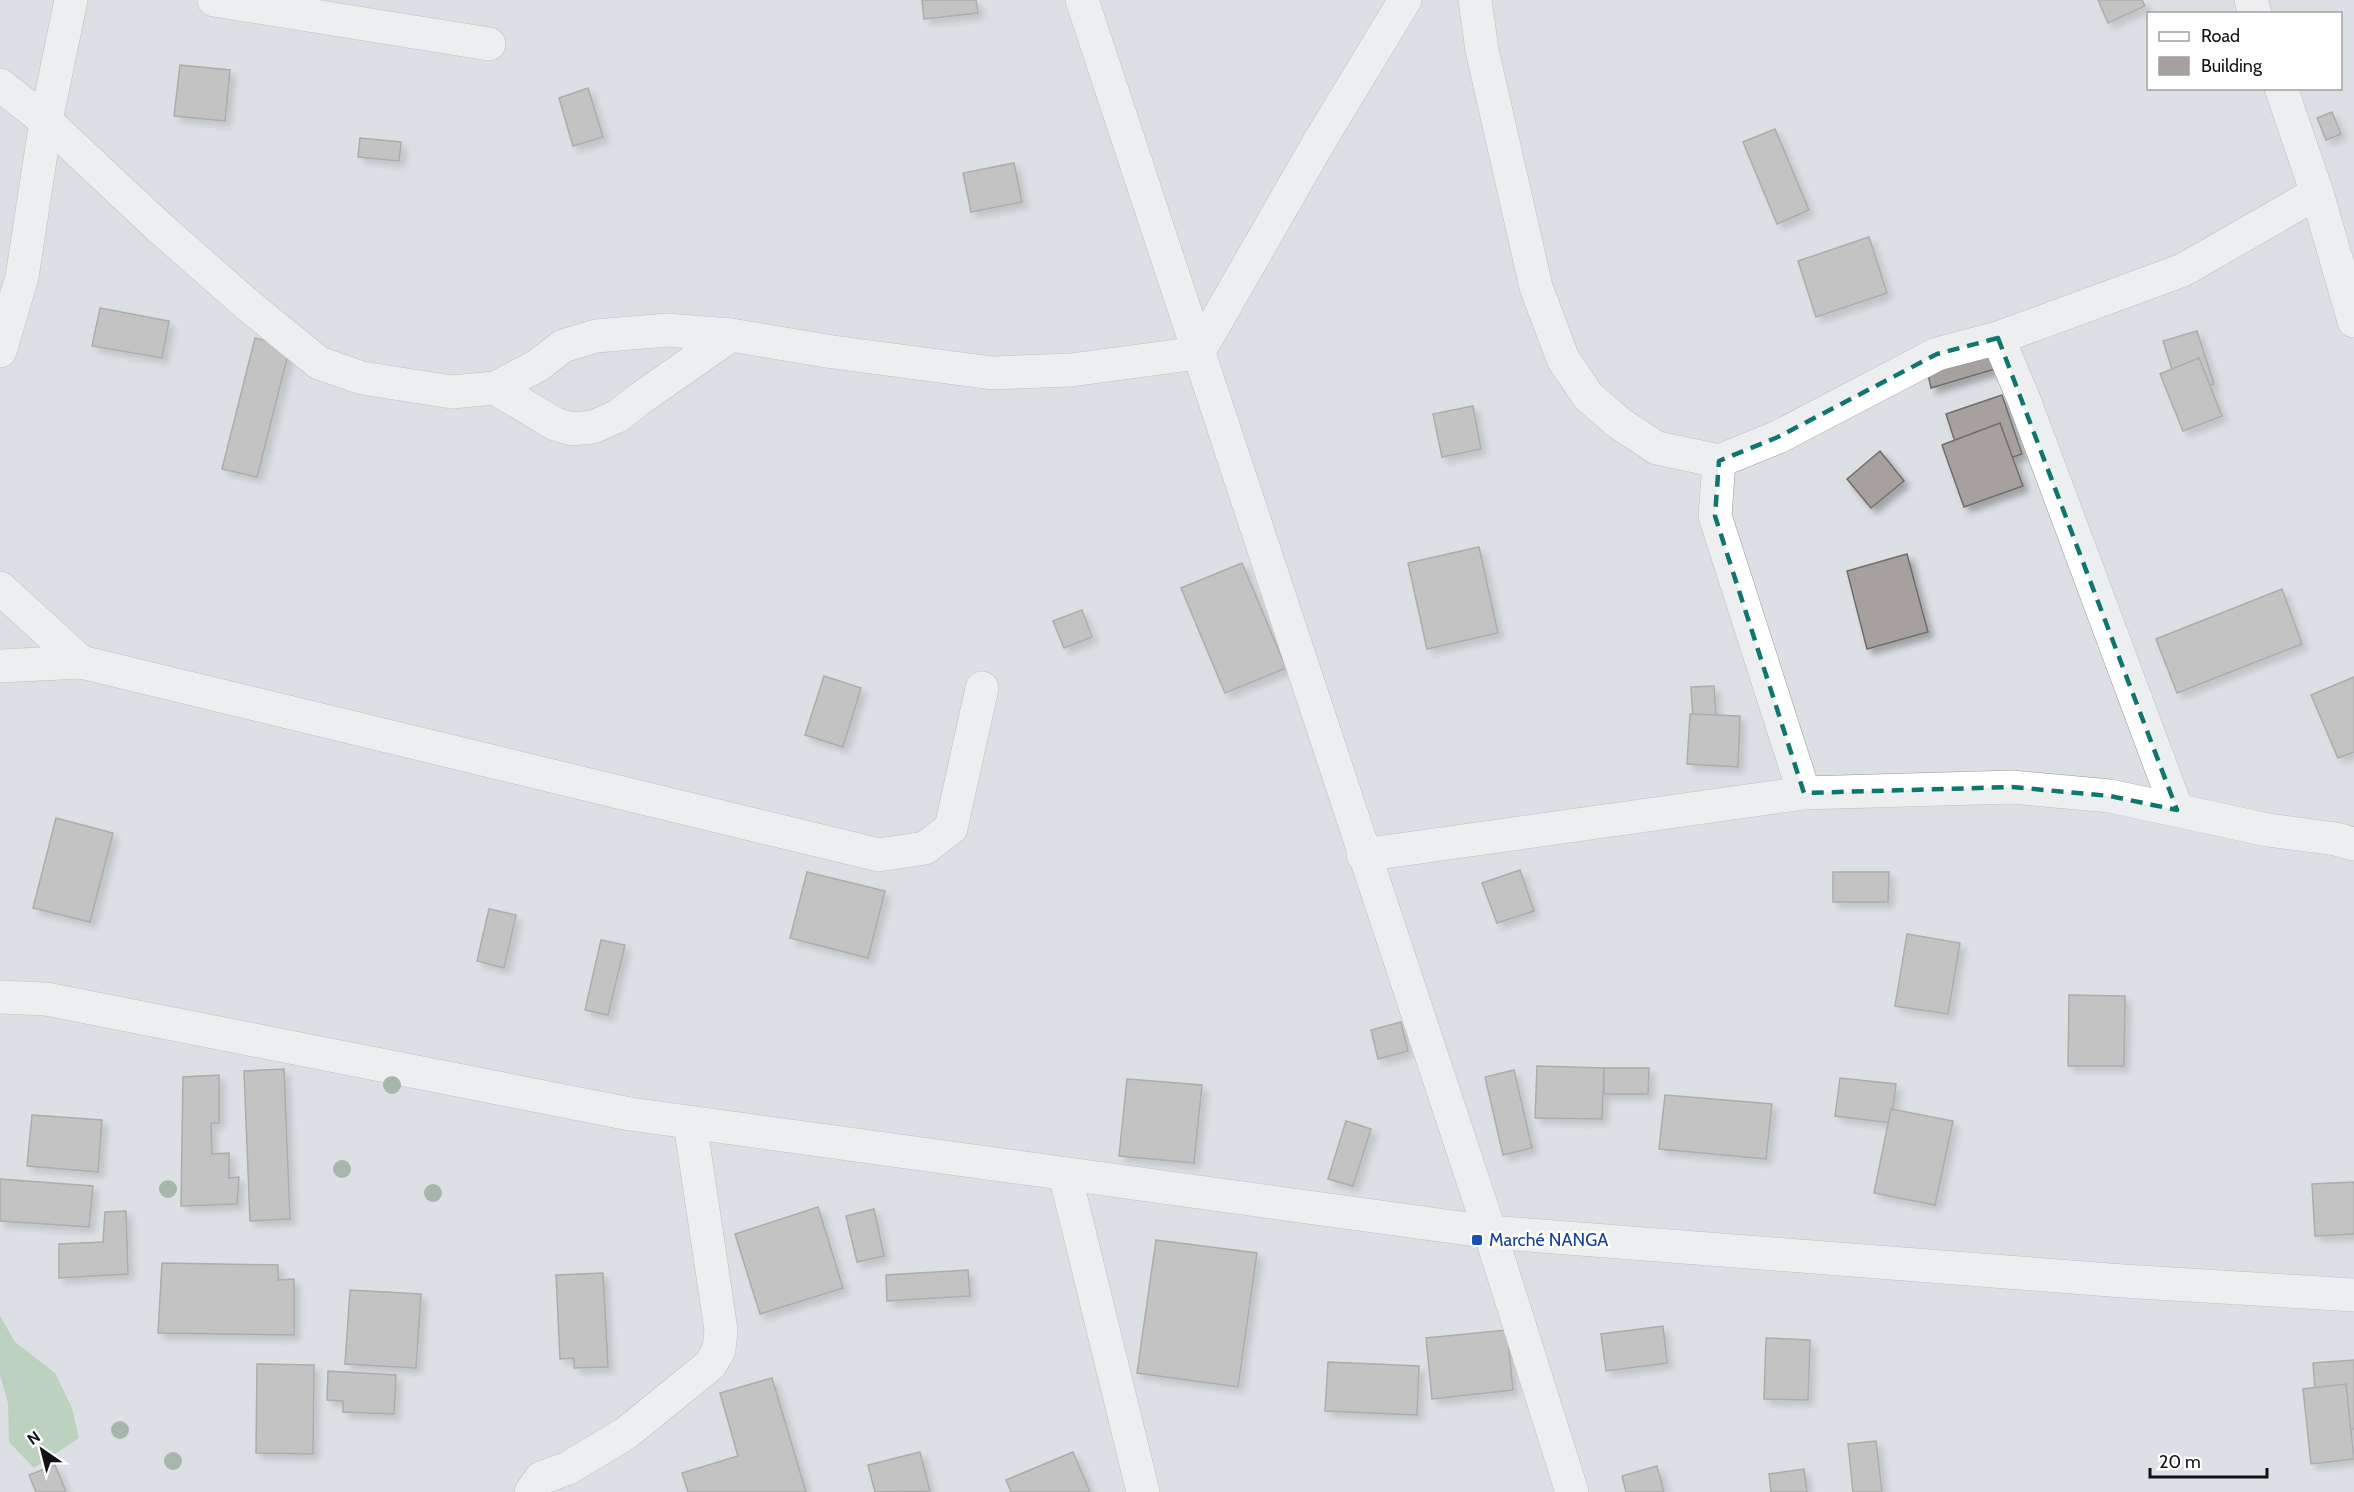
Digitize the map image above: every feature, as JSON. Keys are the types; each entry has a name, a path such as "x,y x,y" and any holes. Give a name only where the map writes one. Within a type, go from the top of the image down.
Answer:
{"street":[{"path":"0,351 22,277 46,121 71,0"},
{"path":"214,0 489,44"},
{"path":"1082,0 1363,855 1490,1232 1572,1492"},
{"path":"1198,353 1319,142 1405,0"},
{"path":"1475,0 1482,50 1536,287 1563,359 1588,396 1619,423 1657,448 1719,461 1778,437 1937,354 1998,338 2183,270 2317,193"},
{"path":"0,85 46,121 159,227 249,306 320,363 362,378 452,392 495,388 537,366 563,346 596,336 667,330 731,335 833,352 992,373 1071,370 1198,353"},
{"path":"2282,90 2317,193 2354,321"},
{"path":"495,388 555,424 572,429 593,428 618,416 731,335"},
{"path":"1998,338 2023,397 2177,810"},
{"path":"1719,461 1715,516 1804,793"},
{"path":"0,588 81,662"},
{"path":"0,666 81,662 879,855 925,848 951,828 981,688"},
{"path":"1363,855 1804,793 2012,787 2110,796 2268,830 2336,839 2354,844"},
{"path":"0,997 46,999 630,1114 1490,1232 2123,1281 2354,1295"},
{"path":"531,1492 541,1478 568,1468 625,1434 710,1365 718,1350 721,1330 690,1123"},
{"path":"1065,1174 1143,1492"}],"highlighted area":[{"path":"1998,338 2177,810 2110,796 2012,787 1804,793 1715,516 1719,461 1778,437 1937,354"}],"green space":[{"path":"0,1316 15,1342 55,1373 72,1408 79,1438 34,1468 9,1442 8,1403 0,1375"}],"building":[{"path":"922,0 976,0 978,13 924,19"},
{"path":"2098,0 2142,0 2145,6 2108,23"},
{"path":"180,65 230,70 225,121 174,116"},
{"path":"588,88 603,137 573,146 559,98"},
{"path":"2332,112 2341,134 2326,140 2317,118"},
{"path":"1775,129 1809,210 1777,224 1743,142"},
{"path":"360,138 401,142 399,161 358,157"},
{"path":"1014,163 1022,202 971,212 963,173"},
{"path":"1869,237 1887,293 1816,317 1798,261"},
{"path":"100,308 169,321 162,358 92,346"},
{"path":"2197,331 2214,384 2180,394 2163,341"},
{"path":"255,338 290,347 257,477 222,469"},
{"path":"1990,352 1995,369 1931,388 1927,370"},
{"path":"2199,358 2222,416 2183,431 2160,374"},
{"path":"2002,395 2022,454 1965,473 1946,414"},
{"path":"1473,406 1481,449 1442,457 1433,414"},
{"path":"2000,423 2023,486 1964,507 1942,445"},
{"path":"1880,451 1904,481 1871,508 1847,479"},
{"path":"1479,547 1498,633 1427,649 1408,563"},
{"path":"1907,554 1928,632 1867,649 1847,571"},
{"path":"1242,563 1286,668 1225,693 1181,588"},
{"path":"2282,589 2302,644 2177,693 2156,639"},
{"path":"1082,610 1092,637 1064,648 1053,621"},
{"path":"824,676 861,688 843,747 805,735"},
{"path":"2354,677 2354,752 2338,758 2311,695"},
{"path":"1714,686 1717,734 1694,735 1691,687"},
{"path":"1690,714 1740,716 1738,767 1687,764"},
{"path":"56,818 113,833 90,922 33,908"},
{"path":"1520,870 1534,911 1497,923 1482,883"},
{"path":"807,872 885,891 868,958 790,938"},
{"path":"1833,872 1889,872 1888,902 1833,902"},
{"path":"489,909 516,915 504,968 477,961"},
{"path":"1907,934 1960,943 1948,1014 1895,1006"},
{"path":"601,940 625,945 608,1015 585,1010"},
{"path":"2069,995 2125,996 2124,1066 2068,1066"},
{"path":"1401,1022 1408,1051 1378,1059 1371,1030"},
{"path":"1537,1066 1604,1068 1602,1119 1535,1118"},
{"path":"1604,1068 1649,1068 1648,1094 1604,1094"},
{"path":"284,1069 290,1219 250,1221 244,1071"},
{"path":"1514,1070 1532,1148 1503,1155 1485,1077"},
{"path":"219,1075 219,1123 211,1123 212,1154 229,1153 229,1178 239,1177 237,1204 181,1206 183,1077"},
{"path":"1840,1078 1896,1084 1891,1123 1835,1116"},
{"path":"1127,1079 1202,1085 1194,1163 1119,1156"},
{"path":"1665,1095 1772,1104 1766,1159 1659,1149"},
{"path":"1891,1109 1953,1121 1935,1205 1874,1193"},
{"path":"32,1115 102,1120 98,1172 27,1166"},
{"path":"1346,1121 1371,1129 1353,1186 1328,1179"},
{"path":"0,1179 93,1186 89,1227 0,1221"},
{"path":"2354,1182 2354,1234 2315,1236 2312,1184"},
{"path":"818,1207 843,1288 760,1314 735,1234"},
{"path":"874,1209 884,1256 857,1262 846,1216"},
{"path":"126,1211 128,1274 59,1278 59,1244 103,1242 105,1212"},
{"path":"1156,1240 1257,1253 1238,1387 1137,1373"},
{"path":"162,1263 278,1265 278,1280 294,1279 294,1335 158,1333"},
{"path":"968,1270 970,1296 887,1301 886,1275"},
{"path":"603,1273 608,1367 574,1368 574,1358 560,1359 556,1275"},
{"path":"350,1290 421,1294 416,1368 345,1364"},
{"path":"1663,1326 1667,1363 1606,1371 1601,1334"},
{"path":"1507,1330 1513,1390 1432,1399 1426,1338"},
{"path":"1766,1338 1810,1340 1808,1400 1764,1399"},
{"path":"2354,1360 2354,1429 2318,1432 2313,1363"},
{"path":"1328,1362 1419,1366 1417,1415 1325,1411"},
{"path":"257,1364 314,1365 313,1454 256,1453"},
{"path":"328,1371 396,1375 394,1414 343,1412 343,1401 327,1400"},
{"path":"772,1378 806,1492 688,1492 682,1473 738,1456 720,1393"},
{"path":"2346,1384 2354,1459 2311,1464 2303,1389"},
{"path":"1876,1441 1882,1492 1853,1492 1848,1444"},
{"path":"920,1452 930,1491 875,1492 868,1465"},
{"path":"1073,1452 1090,1492 1011,1492 1006,1480"},
{"path":"55,1465 66,1492 36,1492 29,1475"},
{"path":"1657,1466 1664,1492 1626,1492 1622,1476"},
{"path":"1804,1469 1807,1492 1771,1492 1769,1474"}],"place":[{"name":"Marché NANGA","path":"1477,1240"}]}
